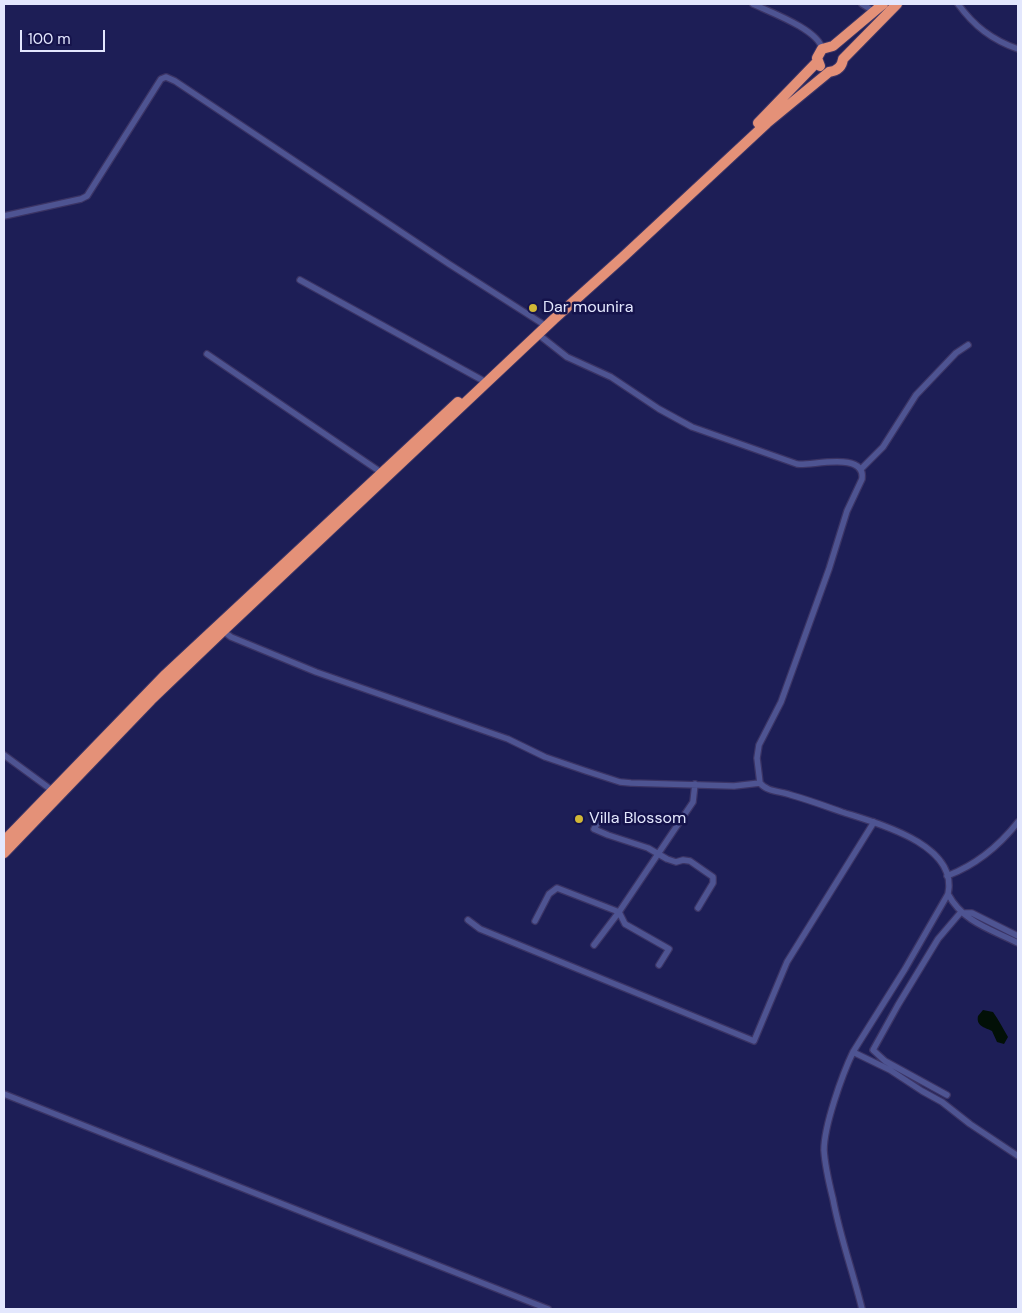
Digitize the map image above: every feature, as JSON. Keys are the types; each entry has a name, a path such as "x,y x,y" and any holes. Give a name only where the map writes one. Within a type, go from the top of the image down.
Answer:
{"highway":[{"path":"829,72 820,67 818,61 819,53 822,49 833,46 883,4"},
{"path":"4,853 150,700 767,122 829,72 837,70 843,59 897,4"},
{"path":"833,46 840,51 843,59"},
{"path":"4,841 164,676 763,118 818,61"}],"street":[{"path":"753,4 807,31 819,40 822,49"},
{"path":"862,4 875,12"},
{"path":"958,4 984,33 1018,49"},
{"path":"4,216 81,199 87,196 161,78 166,77 175,81 449,264 543,324"},
{"path":"300,280 482,380"},
{"path":"539,335 567,357 611,377 659,409 692,427 796,464 806,466 842,461 854,464 861,469 862,479 847,511 796,663 776,715 759,745 757,758 760,783 764,788 895,829 922,844 941,863 946,870 950,887 933,923 853,1052 826,1132 824,1150 827,1178 836,1219 862,1309"},
{"path":"861,469 883,447 916,395 956,353 968,345"},
{"path":"207,354 382,473"},
{"path":"223,632 316,672 508,739 545,756 620,782 734,786 760,783"},
{"path":"4,755 53,791"},
{"path":"594,945 619,912 693,802 695,784"},
{"path":"601,817 594,829 648,848 667,859 676,862 690,861 713,878 713,883 698,908"},
{"path":"468,920 480,929 754,1041 787,962 874,822"},
{"path":"947,876 979,860 1006,836 1018,822"},
{"path":"535,920 549,894 557,888 619,912 625,924 669,949 659,965"},
{"path":"948,894 954,904 967,918 1018,943"},
{"path":"947,1095 885,1061 873,1050 938,939 962,912 970,912 1018,936"},
{"path":"853,1052 890,1070 942,1102 980,1132 1018,1156"},
{"path":"4,1094 548,1309"}],"shaded area":[{"path":"983,1010 993,1012 997,1018 1008,1037 1004,1044 997,1042 992,1031 979,1024 978,1016"}],"place":[{"name":"Dar mounira","path":"533,308"},
{"name":"Villa Blossom","path":"579,819"}]}
